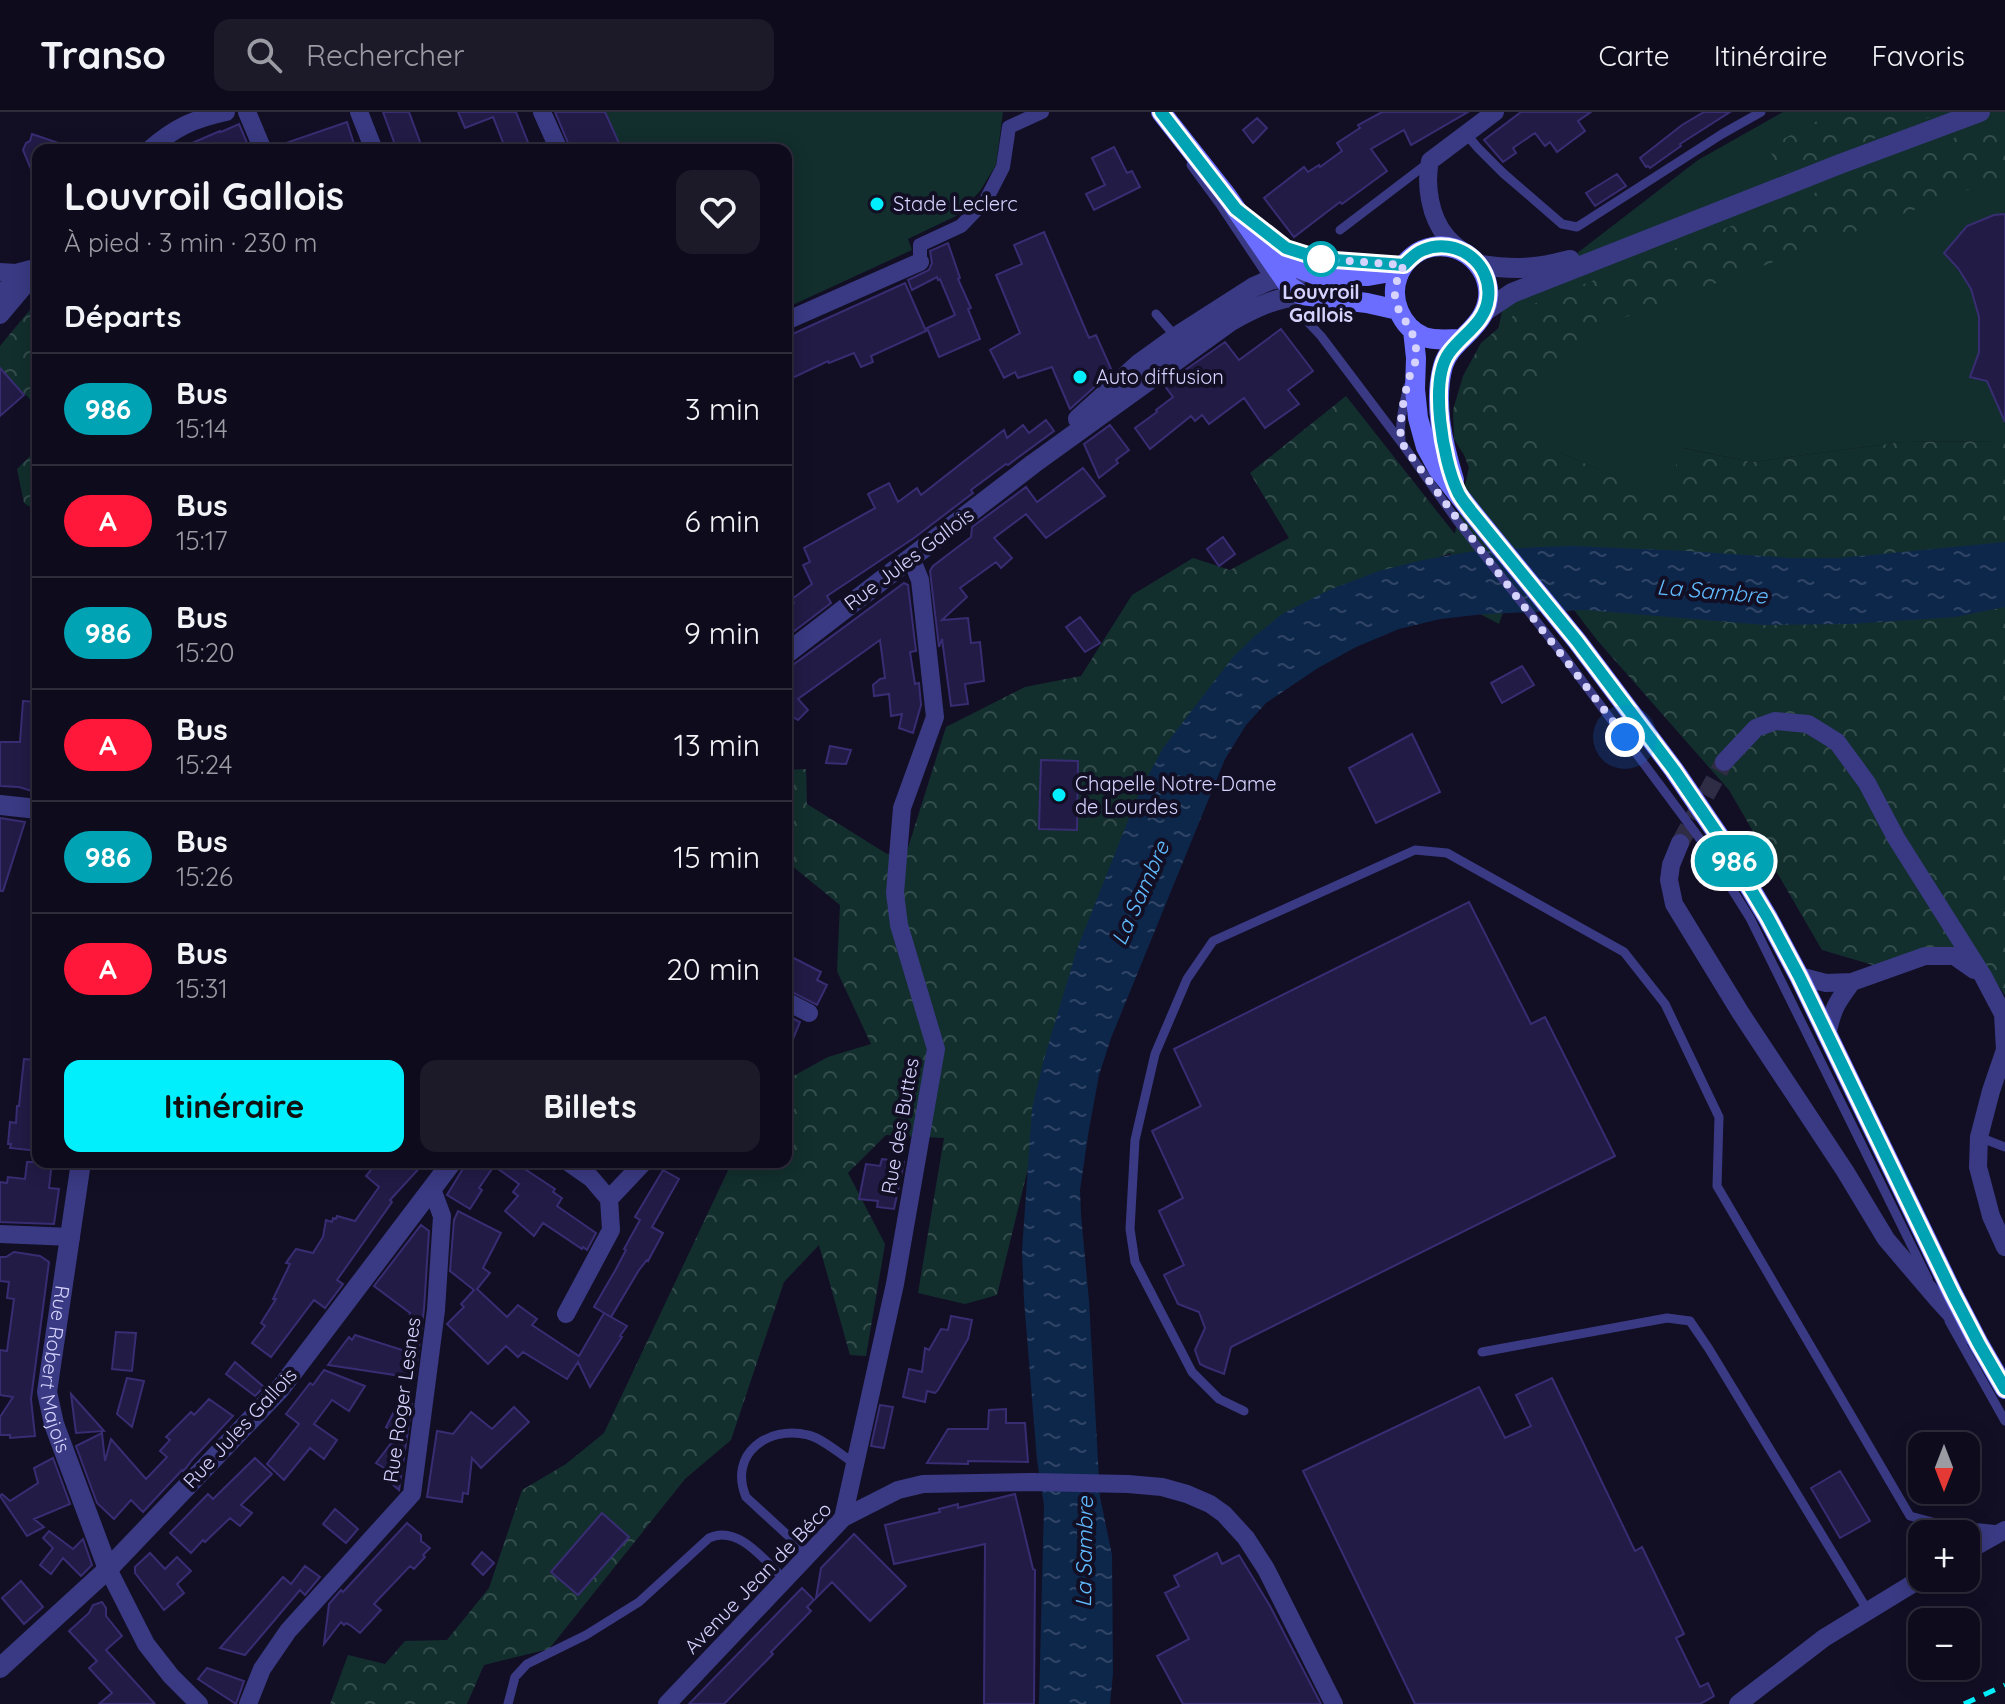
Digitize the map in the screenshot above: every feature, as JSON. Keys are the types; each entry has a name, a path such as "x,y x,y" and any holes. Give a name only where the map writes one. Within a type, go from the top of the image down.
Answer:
{"main road":[{"path":"1161,112 1236,209 1269,244 1295,267 1316,275"},
{"path":"1236,209 1284,287"},
{"path":"1461,339 1424,336 1413,330 1398,310 1397,277 1413,255 1425,249 1449,247 1471,256 1486,275 1488,287 1488,300 1479,321 1447,355 1439,391 1445,452 1464,516 1568,646 1674,770 1719,836 1799,976 1979,1344 2005,1389"},
{"name":"Rue Jules Gallois","path":"1316,275 1368,276 1404,265"},
{"name":"Rue Jules Gallois","path":"1284,287 1398,310"},
{"path":"1413,330 1418,418 1426,447 1438,469 1457,491"}],"street":[{"path":"156,144 189,123 226,112"},
{"path":"247,112 260,144"},
{"path":"359,112 372,144"},
{"path":"542,112 556,144"},
{"path":"792,318 920,262 920,245 961,226 986,200 1003,167 1009,127 1042,112"},
{"path":"1425,249 1430,232 1430,161 1495,112"},
{"path":"1485,311 1512,293 1980,112"},
{"path":"1431,200 1445,235 1461,250"},
{"path":"1480,265 1508,269 1535,268 1700,219"},
{"path":"0,272 32,270"},
{"path":"0,293 32,273"},
{"name":"Rue Jules Gallois","path":"792,649 1033,464 1231,321 1284,287 1316,275"},
{"path":"0,315 32,276"},
{"name":"Rue Jules Gallois","path":"1033,464 1097,400 1176,337 1254,287 1284,287"},
{"path":"1096,418 1116,397 1180,347 1176,337"},
{"name":"Rue des Buttes","path":"843,1518 895,1284 936,1049 899,925 895,893 902,808 935,717 920,580 911,558"},
{"path":"1724,762 1756,728 1775,721 1808,724 1837,742 1867,783 1904,851 1983,976 2003,1014 2005,1050 1979,1137 1978,1167 1991,1216 2005,1247"},
{"path":"0,805 32,808"},
{"path":"1680,843 1669,880 1674,904 1886,1239 1979,1344"},
{"path":"1799,976 1826,983 1852,982 1925,956 1954,956 1983,976"},
{"path":"1827,1036 1836,1003 1852,982"},
{"path":"792,1004 809,1013"},
{"name":"Rue Robert Majois","path":"80,1168 47,1392 54,1424 108,1569"},
{"name":"Rue Jules Gallois","path":"0,1668 108,1569 280,1389 448,1168"},
{"path":"566,1314 611,1230 609,1199 591,1178 577,1168"},
{"path":"609,1199 638,1168"},
{"name":"Rue Roger Lesnes","path":"248,1704 262,1669 288,1631 412,1494 436,1310 442,1216 432,1189"},
{"path":"0,1234 71,1237"},
{"name":"Avenue Jean de Béco","path":"667,1704 843,1518 898,1490 923,1484 1032,1482 1162,1487 1210,1504 1224,1514 1246,1538 1266,1569 1334,1704"},
{"path":"1980,1544 2004,1530"},
{"path":"108,1569 146,1644 171,1676 199,1704"},
{"path":"1738,1704 1824,1638 1908,1587"}],"lane":[{"path":"1150,112 1401,442 1464,516"},
{"path":"1466,134 1503,173 1562,224 1577,227 1761,112"},
{"path":"1340,230 1430,161"},
{"path":"1236,209 1286,248 1321,259 1404,265"},
{"path":"1156,314 1176,337"},
{"path":"1401,442 1403,408 1416,358"},
{"path":"1568,646 1703,843 1750,918 1938,1300 2005,1421"},
{"path":"1244,1411 1219,1399 1192,1372 1135,1262 1130,1229 1135,1140 1155,1054 1187,979 1213,941 1415,850 1447,853 1624,952 1665,1004 1719,1117 1717,1186 1910,1516 1940,1524 2004,1530"},
{"path":"1979,1137 2005,1147"},
{"path":"1482,1352 1667,1318 1690,1321 1868,1611"},
{"path":"808,1554 746,1497 742,1487 742,1471 749,1452 766,1438 786,1432 811,1435 855,1464"},
{"path":"508,1704 515,1677 527,1664 586,1635 639,1602 717,1534 728,1534 744,1541 784,1579"}],"green space":[{"name":"Stade Leclerc","path":"571,112 1003,112 996,165 980,191 956,216 908,239 912,250 792,305 792,144 586,144"},
{"path":"1783,112 2005,112 2005,441 1903,442 1752,462 1683,448 1666,498 1560,453 1499,624 1442,594 1502,311 1698,160"},
{"path":"1834,112 1943,112 1782,174 1768,147"},
{"path":"1992,123 2005,145 2005,176 1585,332 1514,402 1518,431 1560,453 1665,497 1682,448 1752,462 1903,442 2005,441 2005,995 1969,945 1873,965 1822,950 1729,790 1597,640 1526,547 1528,542 1479,493 1454,439 1453,410 1463,376 1481,343 1521,309"},
{"path":"32,307 32,401 0,370 0,346"},
{"path":"1346,396 1465,547 1293,617 1055,1058 997,1295 965,1304 918,1293 944,1138 886,1135 848,1173 885,1244 866,1356 850,1355 819,1245 784,1282 731,1440 685,1479 549,1649 484,1665 467,1704 330,1704 348,1655 385,1664 405,1641 447,1640 489,1588 522,1490 566,1464 604,1433 729,1168 792,1168 792,1077 828,1057 871,1044 837,971 840,905 792,866 792,770 806,769 807,804 887,854 907,851 946,727 1025,687 1081,676 1132,595 1193,558 1230,570 1289,538 1250,473"},
{"path":"32,454 32,508 24,503 17,469"}],"water":[{"name":"La Sambre","path":"2005,542 2005,607 1955,617 1851,624 1765,625 1586,610 1440,619 1399,629 1356,647 1266,703 1246,725 1225,759 1111,1038 1099,1075 1080,1190 1100,1497 1112,1555 1113,1673 1110,1704 1039,1704 1044,1505 1037,1460 1022,1251 1032,1109 1077,949 1139,793 1163,748 1233,657 1282,614 1329,590 1379,571 1468,552 1572,546 1840,558"}],"building":[{"path":"383,112 409,112 421,144 395,144"},
{"path":"458,112 516,112 529,144 504,144 493,117 465,128"},
{"path":"555,112 605,112 619,144 568,144"},
{"path":"1382,112 1468,112 1411,145 1404,130 1371,149 1387,171 1294,237 1264,198 1304,167 1308,172 1320,167 1342,151 1337,143 1360,128 1358,125"},
{"path":"1521,112 1591,112 1578,121 1585,131 1557,152 1550,142 1545,146 1535,133 1513,148 1516,153 1503,162 1484,140"},
{"path":"1704,112 1730,112 1680,144 1650,168 1646,167 1640,158"},
{"path":"1257,118 1267,128 1253,143 1243,130"},
{"path":"347,122 354,144 283,144"},
{"path":"239,124 247,144 190,144 220,131"},
{"path":"32,134 61,144 32,144 32,172 23,150"},
{"path":"1114,147 1127,173 1132,171 1140,187 1094,210 1086,194 1105,185 1092,158"},
{"path":"1617,174 1626,186 1595,206 1586,193"},
{"path":"2005,214 2005,422 1987,381 1970,377 1979,352 1979,317 1971,289 1944,253 1967,226"},
{"path":"1044,232 1089,338 1096,335 1112,371 1070,409 1052,367 1018,378 1015,372 1004,378 990,350 1020,333 996,275 1022,264 1014,245"},
{"path":"948,243 980,339 939,357 927,328 955,315 940,279 937,277 912,290 908,280 929,270 932,263 930,251"},
{"path":"905,283 926,331 871,356 873,362 861,367 854,353 792,378 792,334"},
{"path":"1281,329 1313,371 1288,390 1299,404 1265,428 1244,398 1209,424 1202,415 1195,421 1191,416 1150,449 1135,428 1173,397 1164,385 1225,342 1239,360"},
{"path":"0,368 24,395 0,416"},
{"path":"1046,420 1054,431 971,490 973,493 914,538 827,596 831,603 792,633 792,599 812,584 803,565 810,562 804,548 875,508 868,494 889,483 898,502 917,488 921,495 1004,430 1007,438 1023,425 1029,433"},
{"path":"1110,425 1129,450 1099,478 1084,444"},
{"path":"1083,468 1105,496 1046,538 1026,514 994,538 1012,558 1001,568 996,562 960,588 967,597 942,620 968,618 971,643 980,642 984,681 965,684 968,704 951,706 942,639 939,647 930,571 971,537 972,527 1026,487 1037,502"},
{"path":"1223,537 1235,554 1219,566 1207,549"},
{"path":"904,583 908,585 916,651 910,652 915,684 919,683 921,705 913,733 899,728 902,714 891,716 889,694 874,696 873,685 885,678 880,640 798,699 808,710 798,720 792,716 794,664"},
{"path":"1080,617 1100,643 1085,652 1066,627"},
{"path":"1522,666 1534,685 1502,703 1491,683"},
{"path":"23,701 32,702 32,791 0,786 0,742 20,742"},
{"path":"1412,734 1440,792 1376,823 1349,768"},
{"path":"830,746 851,750 846,764 826,763"},
{"name":"Chapelle Notre-Dame de Lourdes","path":"1041,760 1078,761 1077,830 1039,829"},
{"path":"0,818 25,822 3,891 0,891"},
{"path":"1469,902 1531,1024 1545,1017 1615,1156 1231,1347 1224,1374 1200,1364 1195,1350 1205,1328 1199,1312 1178,1304 1164,1275 1184,1265 1159,1211 1183,1198 1152,1131 1201,1106 1174,1049"},
{"path":"792,957 821,972 817,980 827,985 817,1005 792,992"},
{"path":"792,1018 800,1022 792,1041"},
{"path":"24,1059 32,1060 32,1150 10,1148 11,1144 8,1144 10,1122 16,1123"},
{"path":"882,1159 904,1162 894,1209 877,1207 878,1201 859,1199 866,1164 880,1166"},
{"path":"27,1162 32,1162 32,1168 51,1168 49,1188 59,1189 54,1224 0,1222 0,1182 7,1183 8,1177 25,1179"},
{"path":"369,1168 419,1168 390,1200 392,1202 337,1280 343,1284 325,1308 314,1300 271,1357 252,1343 265,1326 261,1323 276,1299 273,1299 290,1264 286,1263 296,1249 313,1253 323,1237 326,1220 332,1222 337,1216 355,1221 379,1187 366,1176 371,1170"},
{"path":"463,1168 493,1168 470,1209 447,1195"},
{"path":"497,1168 523,1168 555,1189 553,1192 562,1198 557,1206 596,1233 587,1250 543,1223 534,1236 505,1211 518,1196 513,1192 519,1184"},
{"path":"663,1170 679,1179 652,1227 663,1233 611,1317 594,1307 640,1220 635,1217"},
{"path":"458,1211 501,1233 483,1268 490,1273 477,1289 507,1317 518,1305 537,1319 532,1325 579,1356 604,1313 627,1326 590,1387 578,1362 567,1379 523,1352 518,1357 506,1346 488,1364 447,1324 464,1307 461,1304 474,1290 450,1271 454,1220"},
{"path":"421,1225 429,1231 424,1309 415,1378 328,1365 349,1337 352,1340 355,1335 405,1351 410,1313 374,1286"},
{"path":"14,1252 40,1256 49,1262 31,1399 35,1436 10,1438 10,1435 0,1435 0,1417 13,1397 0,1395 0,1350 7,1351 14,1299 7,1298 9,1282 0,1281 0,1257"},
{"path":"951,1316 972,1320 968,1339 938,1390 935,1393 927,1391 925,1402 903,1397 909,1369 922,1372 925,1348 929,1350 941,1329 948,1330"},
{"path":"116,1332 136,1333 132,1371 112,1369"},
{"path":"235,1362 264,1387 255,1396 226,1374"},
{"path":"324,1370 365,1386 349,1411 332,1400 314,1424 337,1440 324,1459 310,1448 284,1480 267,1464 299,1424 286,1414"},
{"path":"127,1378 144,1381 132,1427 117,1414"},
{"path":"1552,1378 1635,1551 1642,1547 1684,1634 1676,1638 1700,1687 1708,1683 1714,1696 1700,1704 1415,1704 1303,1471 1479,1387 1505,1438 1531,1426 1516,1395"},
{"path":"71,1394 104,1431 76,1433"},
{"path":"209,1399 233,1416 143,1512 131,1500 114,1519 97,1503 76,1446 102,1433 105,1461 111,1439 146,1479 167,1457 160,1451 170,1440 166,1437"},
{"path":"400,1400 412,1404 399,1490 384,1477 389,1471 376,1463 398,1434 386,1427"},
{"path":"880,1405 893,1407 884,1448 871,1446"},
{"path":"514,1407 529,1422 481,1468 472,1458 468,1494 463,1493 462,1502 427,1497 437,1431 453,1434 471,1412 492,1429"},
{"path":"1006,1409 1006,1423 1025,1423 1028,1462 927,1463 948,1429 988,1429 989,1410"},
{"path":"53,1458 70,1504 34,1519 44,1527 27,1536 0,1496 2,1494 10,1501 38,1483 34,1468"},
{"path":"255,1458 272,1474 241,1505 252,1513 240,1526 230,1518 191,1553 170,1533 208,1494 213,1499"},
{"path":"1840,1471 1870,1521 1840,1538 1811,1488"},
{"path":"1015,1494 1035,1570 1034,1704 984,1704 985,1544 894,1564 885,1525 940,1512 939,1509 958,1504 958,1508"},
{"path":"335,1509 358,1529 346,1543 323,1524"},
{"path":"602,1513 629,1537 578,1595 551,1572"},
{"path":"407,1523 430,1548 423,1555 425,1557 414,1569 410,1566 374,1604 381,1610 360,1633 341,1622 324,1644 329,1604"},
{"path":"49,1531 73,1549 83,1539 92,1565 81,1576 63,1558 51,1574 40,1565 53,1548 43,1538"},
{"path":"854,1534 906,1586 870,1621 832,1582 816,1598 821,1568"},
{"path":"482,1552 494,1563 483,1575 472,1564"},
{"path":"150,1553 165,1569 177,1557 191,1571 177,1584 184,1593 164,1610 135,1573 135,1567"},
{"path":"1217,1553 1222,1564 1239,1555 1270,1606 1321,1704 1183,1704 1157,1656 1189,1639 1165,1593 1179,1586 1174,1576"},
{"path":"305,1566 320,1577 305,1595 300,1590 245,1655 220,1648 283,1577 291,1584"},
{"path":"21,1581 43,1607 24,1624 2,1598"},
{"path":"802,1588 814,1600 807,1607 811,1611 771,1652 773,1654 724,1704 689,1704"},
{"path":"102,1602 106,1616 122,1636 106,1650 155,1704 99,1704 112,1693 89,1668 97,1661 69,1631 89,1613 93,1605"},
{"path":"207,1668 244,1681 236,1704 198,1679"}],"tunnel":[{"path":"1680,843 1724,762"}],"railway":[{"path":"1964,1704 2005,1685"}],"bus line":[{"name":"986","path":"1161,112 1236,209 1286,248 1321,259 1404,265 1413,255 1425,249 1449,247 1461,250 1480,265 1488,287 1485,311 1447,355 1439,391 1445,452 1457,491 1591,659 1719,836 1799,976 1953,1294 2005,1389"}],"place":[{"name":"Stade Leclerc","path":"877,204"},
{"name":"Louvroil Gallois","path":"1321,259"},
{"name":"Auto diffusion","path":"1080,377"},
{"name":"Chapelle Notre-Dame de Lourdes","path":"1059,795"}],"route":[{"path":"1321,259 1404,265 1397,277 1395,299 1404,321 1413,330 1416,358 1403,408 1401,442 1458,522 1625,737"}]}
